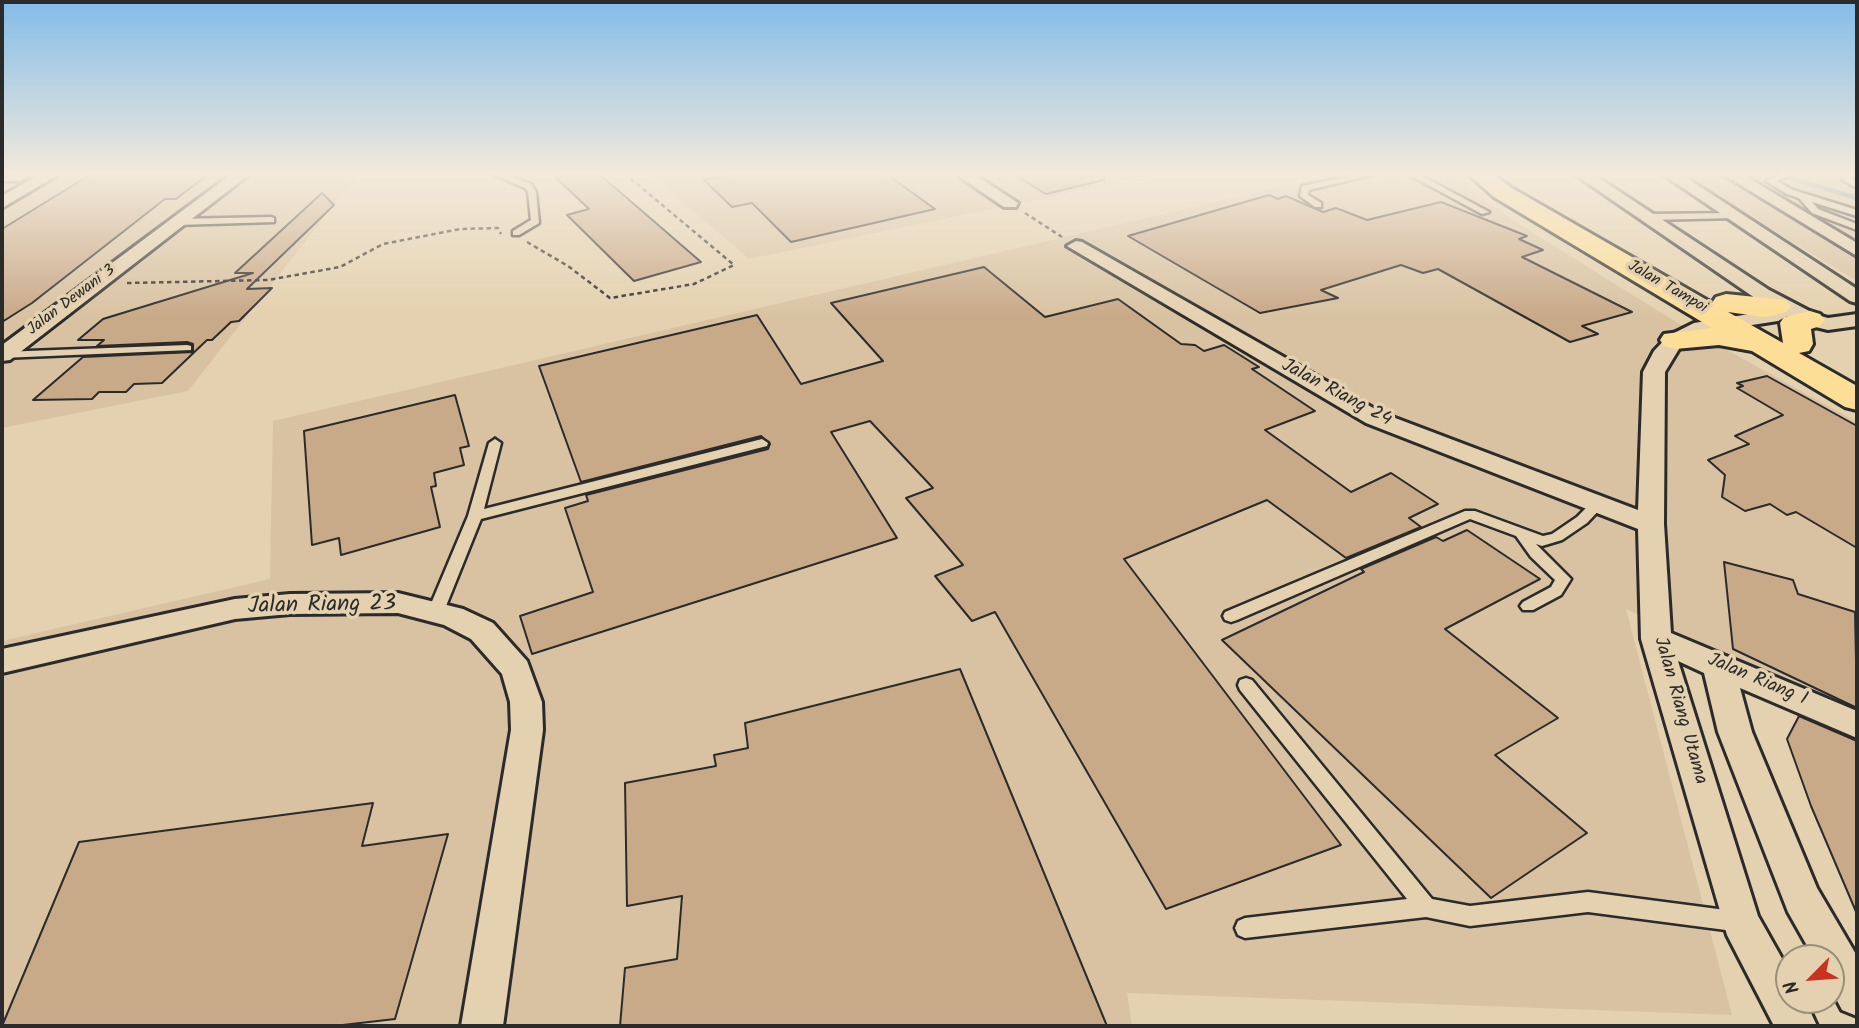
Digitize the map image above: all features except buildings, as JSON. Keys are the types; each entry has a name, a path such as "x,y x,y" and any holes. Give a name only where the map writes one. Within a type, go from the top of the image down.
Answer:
{"main road":[{"name":"Jalan Tampoi","path":"1551,221 1652,281 1749,309"},
{"name":"Jalan Tampoi","path":"1584,221 1749,309 1857,377"},
{"path":"1652,281 1683,310 1686,324 1675,340"},
{"path":"1675,340 1719,336 1741,340 1797,340"},
{"name":"Jalan Tampoi","path":"1797,340 1857,400"}],"street":[{"path":"1651,221 1749,309 1797,340 1828,324 1857,320"},
{"path":"1742,221 1857,297"},
{"path":"1809,221 1857,250"},
{"name":"Jalan Dewani 3","path":"2,355 176,222"},
{"name":"Jalan Riang 24","path":"1076,246 1374,418 1651,524"},
{"path":"1675,340 1749,309"},
{"name":"Jalan Riang Utama","path":"1675,340 1665,351 1654,372 1651,524 1656,639 1741,922 1796,1026"},
{"name":"Jalan Riang 23","path":"2,661 235,609 290,604 398,603 436,611 469,623 493,640 516,669 526,702 527,730 520,794 482,1026"},
{"name":"Jalan Riang 1","path":"1656,639 1857,724"},
{"path":"1718,665 1735,732 1802,899 1857,995"}],"lane":[{"path":"176,222 225,221"},
{"path":"516,233 536,221"},
{"path":"2,355 187,348"},
{"path":"436,611 475,516 495,443"},
{"path":"475,516 762,443"},
{"path":"1231,615 1470,514 1542,541 1557,537 1582,520 1597,505"},
{"path":"1522,535 1536,554 1563,579 1556,591 1528,606"},
{"path":"1246,685 1426,906"},
{"path":"1245,928 1426,906 1470,916 1588,902 1741,922"}],"path":[{"path":"523,242 533,243 610,298 694,284 734,265 681,221"},
{"path":"1038,221 1076,246"},
{"path":"94,284 268,280 340,267 364,251 383,244 460,229 498,228 503,239"}],"shaded area":[{"path":"2,221 321,221 188,391 2,428"},
{"path":"705,221 933,221 749,259"},
{"path":"1134,221 1515,221 1671,319 1857,422 1857,713 1626,609 1732,1015 1127,993 1132,1026 2,1026 2,641 270,579 273,421"},
{"path":"1758,221 1857,221 1857,281"}]}
